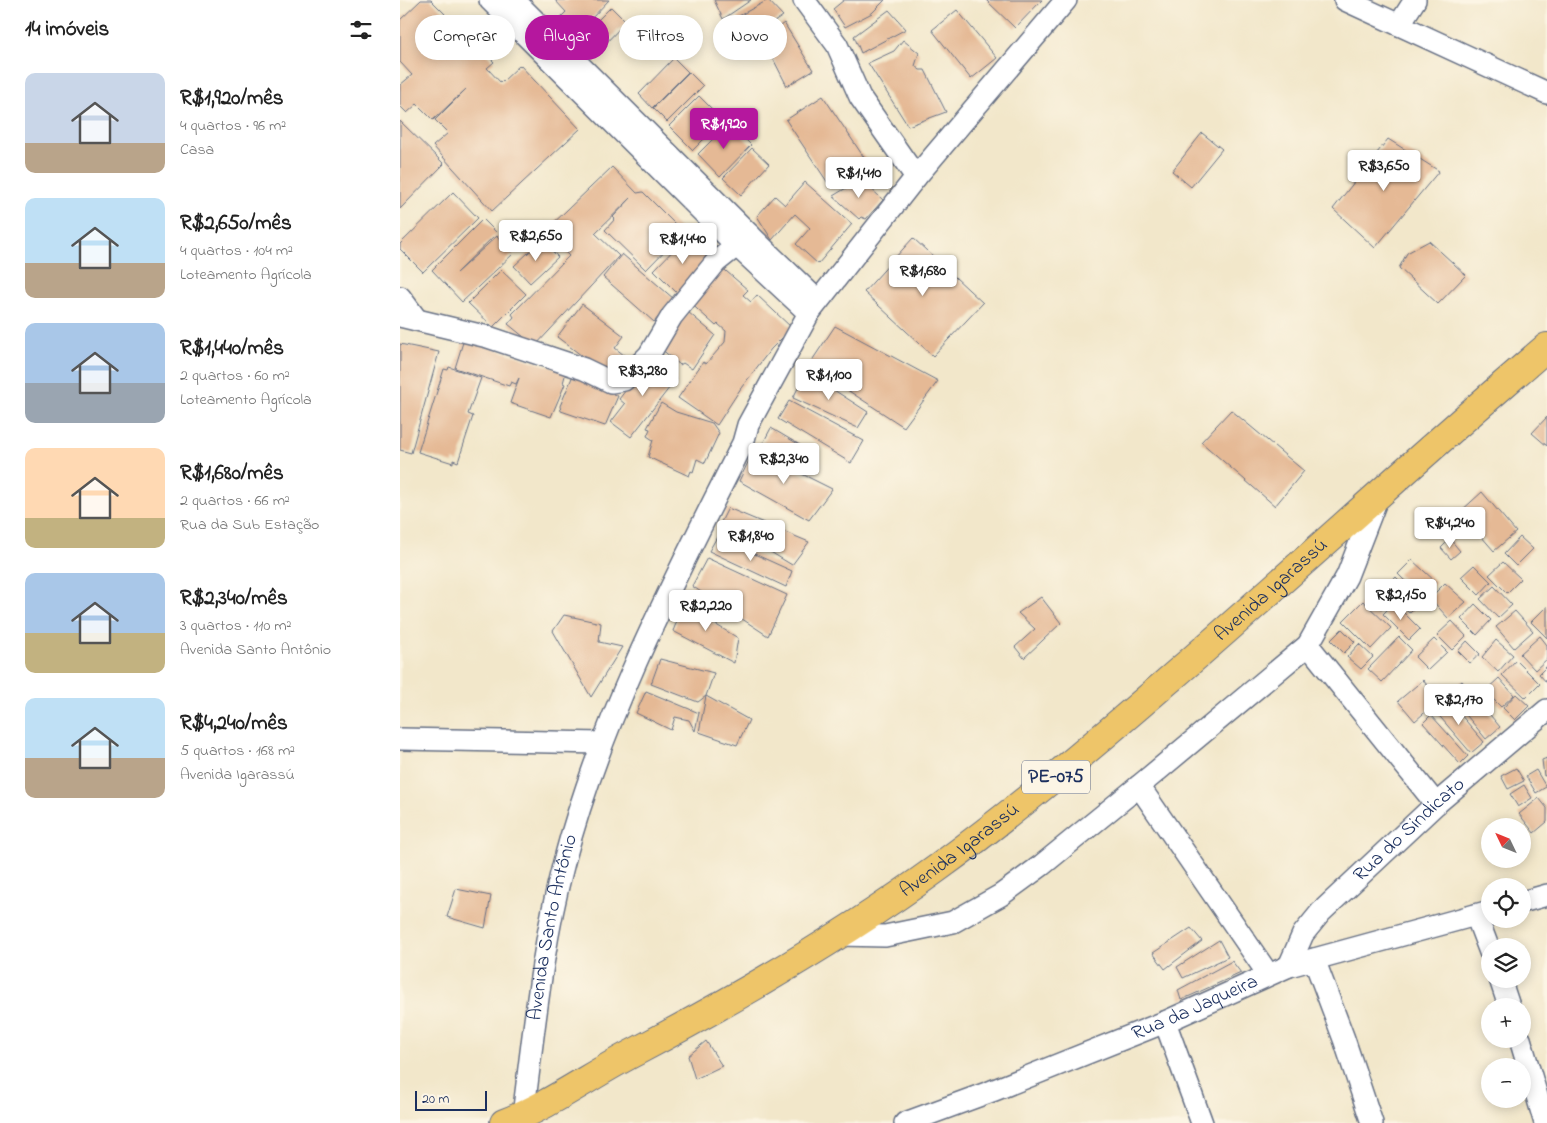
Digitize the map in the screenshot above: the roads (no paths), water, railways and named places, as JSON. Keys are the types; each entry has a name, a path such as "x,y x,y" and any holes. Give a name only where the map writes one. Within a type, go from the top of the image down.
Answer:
{"main road":[{"name":"Avenida Igarassú","path":"514,1119 611,1064 746,992 839,935 938,868 1042,789 1547,347"}],"street":[{"path":"490,0 525,25"},
{"path":"514,0 525,18"},
{"path":"804,0 837,45 860,97 916,177"},
{"name":"Avenida Santo Antônio","path":"514,1119 542,960 563,863 601,743 671,586 743,443 748,425 814,307 916,177 1066,0"},
{"path":"1345,0 1547,93"},
{"path":"1400,25 1415,0"},
{"path":"562,60 743,240 814,307"},
{"path":"400,297 408,318 488,337 584,368 611,382 624,380 649,355 672,316 716,262 743,240"},
{"path":"839,935 885,936 954,922 1001,895 1042,865 1139,786 1308,645 1347,576 1378,496"},
{"path":"1308,645 1436,804"},
{"name":"Rua do Sindicato","path":"1289,966 1303,934 1322,912 1436,804 1547,710"},
{"path":"400,739 601,743"},
{"path":"1139,786 1268,974"},
{"path":"1531,899 1547,895"},
{"name":"Rua da Jaqueira","path":"905,1123 992,1092 1165,1022 1289,966 1481,914"},
{"path":"1314,959 1344,1039 1372,1123"},
{"path":"1165,1022 1202,1123"},
{"path":"1523,1048 1545,1123"}]}
